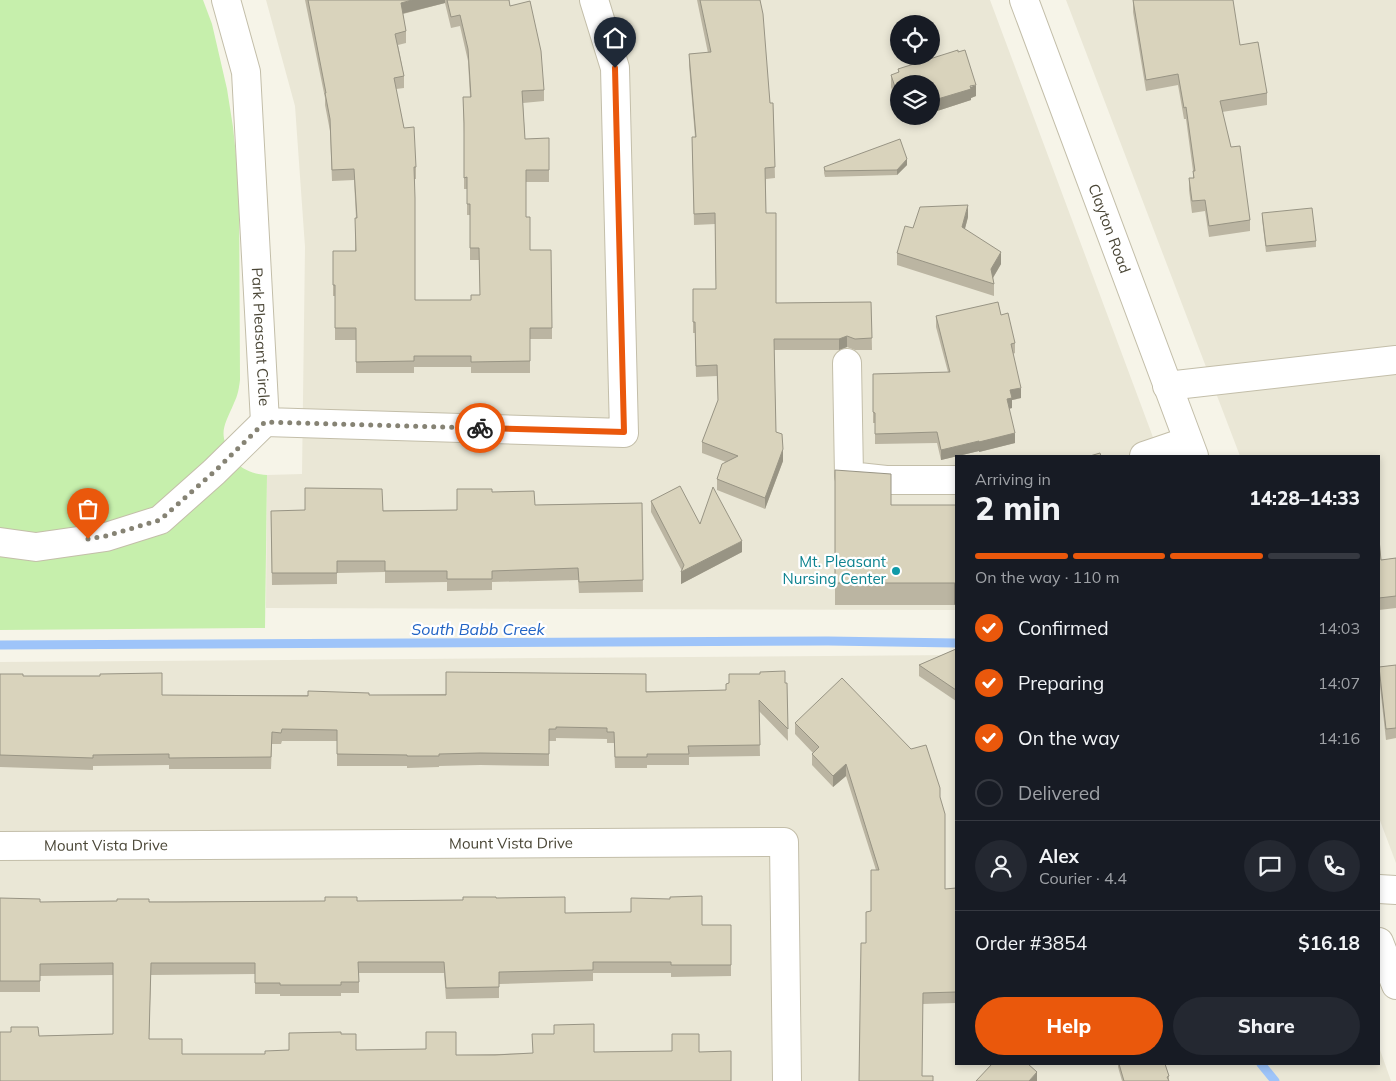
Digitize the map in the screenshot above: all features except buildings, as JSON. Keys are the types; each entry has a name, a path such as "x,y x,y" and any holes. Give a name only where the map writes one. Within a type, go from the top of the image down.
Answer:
{"street":[{"name":"Park Pleasant Circle","path":"226,0 246,72 265,422 624,432 615,68 594,0"},
{"name":"Clayton Road","path":"1024,0 1191,448"},
{"path":"1167,386 1396,360"},
{"path":"847,363 849,476 886,480 955,480"},
{"path":"0,542 36,547 106,536 160,520 214,472 265,422"},
{"path":"1150,455 1191,448"},
{"name":"Mount Vista Drive","path":"0,846 784,842 787,1081"},
{"path":"1380,888 1396,890"},
{"path":"1380,945 1396,985"}],"shaded area":[{"path":"266,0 990,0 1160,455 955,455 955,610 266,608 267,475 302,474 305,247 295,106"},
{"path":"1066,0 1396,0 1396,863 1380,821 1380,455 1240,455"},
{"path":"955,655 955,1065 1380,1065 1380,1050 1391,1081 0,1081 0,662"}],"green space":[{"path":"0,0 203,0 212,24 227,89 239,184 240,380 239,389 225,424 224,436 228,449 240,466 257,474 267,475 265,628 0,630"}],"waterway":[{"name":"South Babb Creek","path":"0,645 828,641 955,643"},
{"name":"South Babb Creek","path":"1262,1065 1275,1081"}],"way so far":[{"path":"88,539 106,536 160,520 214,472 265,422 480,428"}],"place":[{"name":"Mt. Pleasant Nursing Center","path":"896,571"}],"route":[{"path":"480,428 624,432 615,68"}]}
